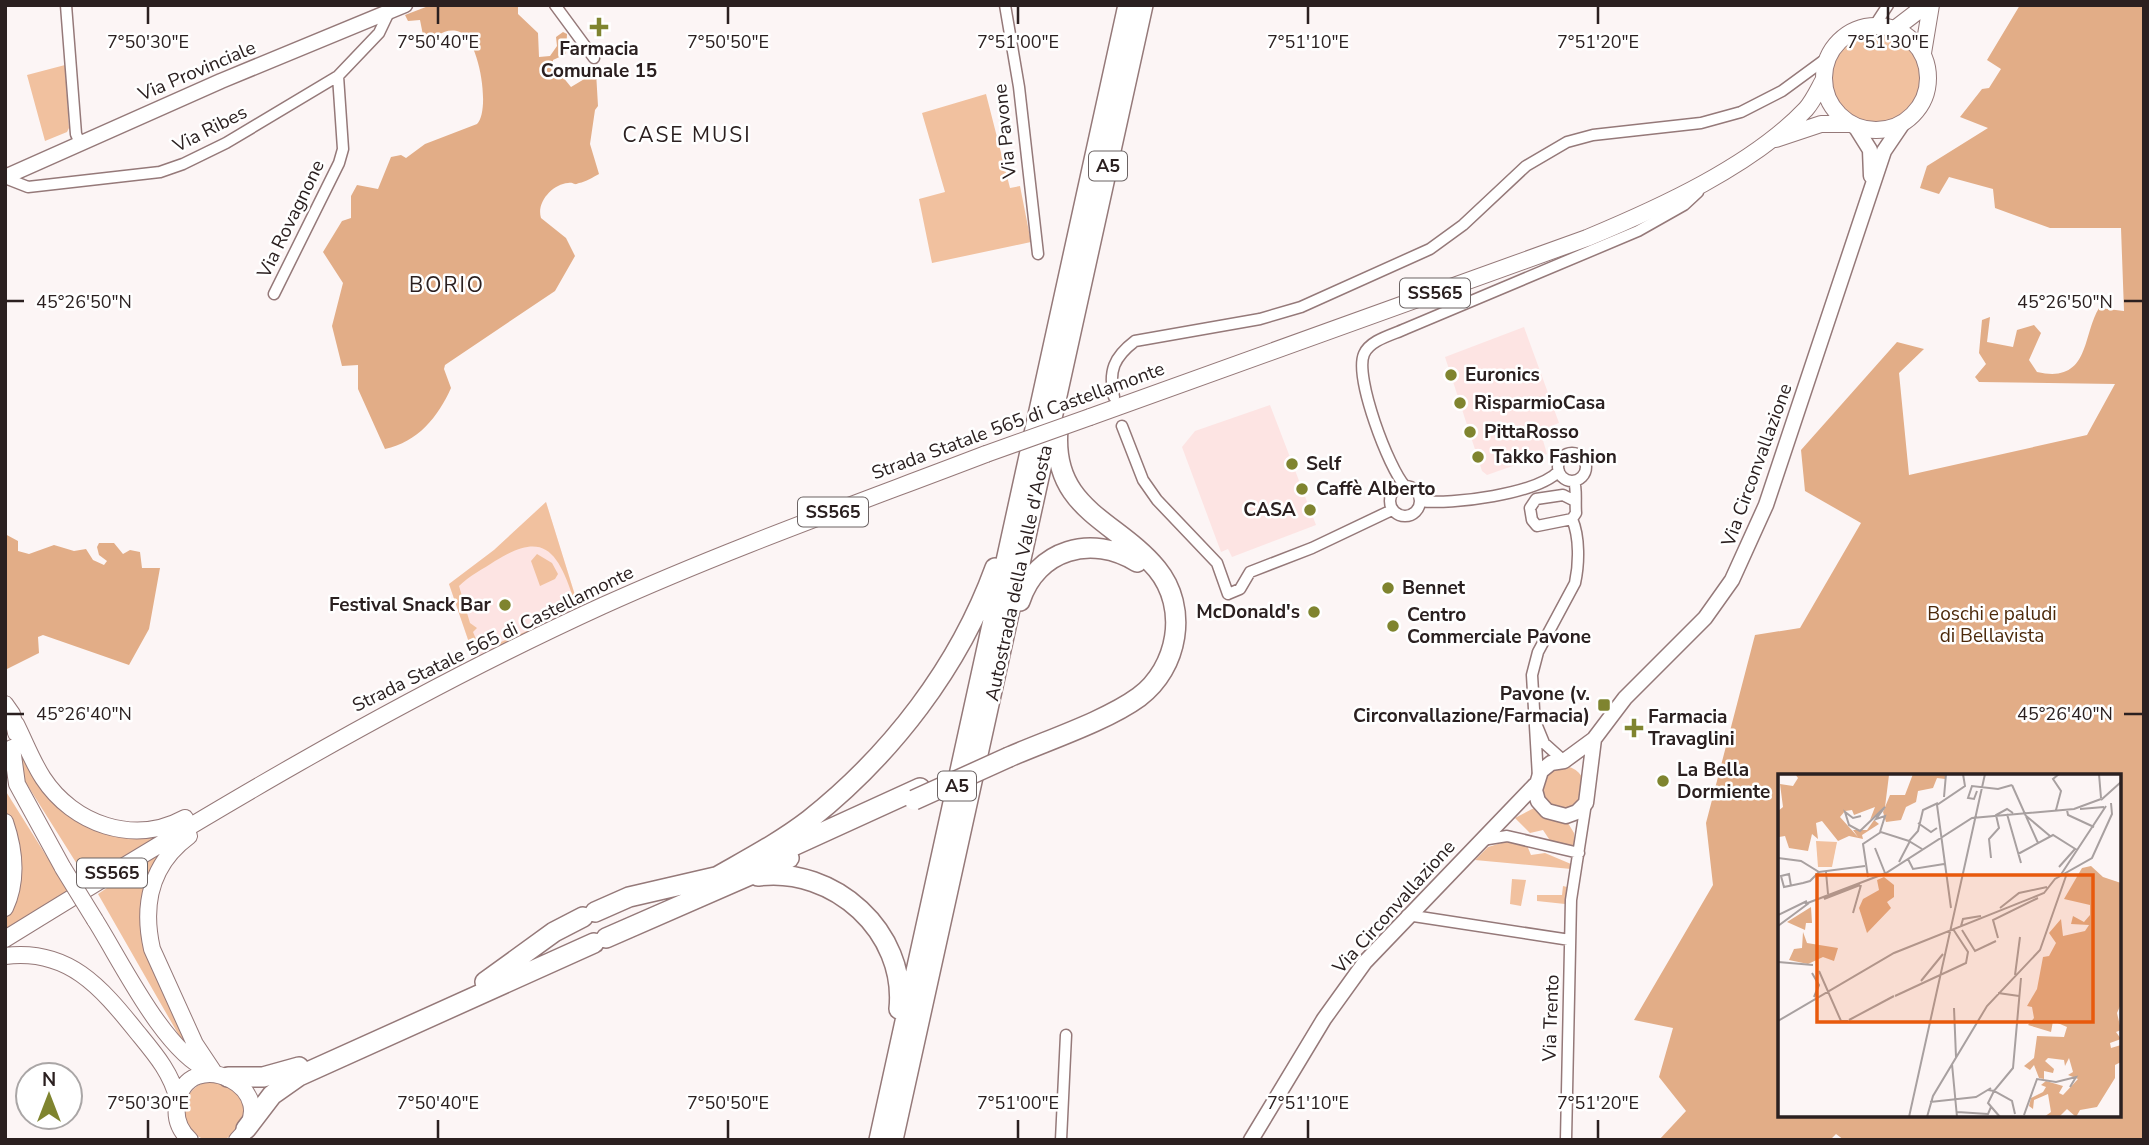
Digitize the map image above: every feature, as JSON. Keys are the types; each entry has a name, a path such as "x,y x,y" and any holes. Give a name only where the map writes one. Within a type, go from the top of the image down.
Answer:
{"highway":[{"name":"Autostrada della Valle d'Aosta","path":"879,1140 1128,5"},
{"name":"Autostrada della Valle d'Aosta","path":"893,1140 1143,5"},
{"path":"1011,751 1136,698 1160,676 1175,640 1175,608 1161,575 1146,558 1091,515 1076,496 1060,462 1058,431 1073,353 1073,326"},
{"path":"713,879 807,821 854,781 914,713 937,682 973,619 994,572 1009,513 1025,474"},
{"path":"220,1074 275,1075 328,1056 487,982 554,932 589,915 629,897 713,879 791,848 917,794 1130,694 1149,678 1161,659 1168,636 1165,603 1157,584 1136,562 1103,547 1066,551 1046,561 1031,578 1020,598 1012,635 993,689"},
{"path":"242,1135 272,1094 299,1076 744,879 917,794"},
{"path":"744,879 779,875 817,883 852,902 878,929 894,960 900,984 898,1017 889,1059 888,1098"}],"main road":[{"path":"1896,29 1926,5"},
{"path":"1923,53 1931,5"},
{"name":"Via Provinciale","path":"5,177 394,8"},
{"path":"1827,58 1835,44 1852,30 1875,24 1896,29 1911,37 1923,53 1929,77 1926,97 1917,111 1903,123 1884,151 1869,202"},
{"name":"SS565","path":"1823,81 1827,58"},
{"path":"1823,81 1828,101 1838,114 1853,125 1870,149 1872,165 1869,202"},
{"name":"Strada Statale 565 di Castellamonte","path":"5,939 220,806 447,682 600,607 762,539 986,454 1587,238 1648,213 1717,175 1767,142 1807,108 1823,81"},
{"name":"SS565","path":"1853,125 1870,130 1888,129 1903,123"},
{"name":"Strada Statale 565 di Castellamonte","path":"1767,142 1821,124 1853,125"},
{"name":"Via Circonvallazione","path":"1251,1140 1324,1019 1365,962 1407,915 1508,814 1545,767 1564,761 1594,739 1625,698 1705,618 1738,569 1766,505 1869,202"},
{"path":"5,704 49,786 68,807 91,821 119,829 144,831 168,826 197,811 220,806"},
{"path":"16,724 9,752 27,807 169,1039 190,1059 242,1087 250,1103 242,1135"},
{"path":"1508,814 1524,805 1542,806 1552,814 1566,816 1577,811 1588,796 1594,739"},
{"path":"1564,761 1583,769 1588,796"},
{"path":"5,781 27,807"},
{"path":"1536,781 1542,806"},
{"path":"220,806 215,818 180,843 162,862 150,890 147,919 152,949 195,1044 220,1074"},
{"path":"5,822 13,853 14,871 5,908"},
{"path":"5,956 44,957 85,973 110,997 160,1060 180,1095"},
{"path":"169,1039 180,1095 179,1126 190,1140"},
{"path":"180,1095 200,1076 220,1074"}],"street":[{"path":"66,5 76,134 80,143"},
{"path":"555,5 594,58"},
{"name":"Via Pavone","path":"1005,5 1019,87 1038,254"},
{"path":"1875,24 1888,5"},
{"name":"Via Ribes","path":"5,177 28,187 160,172 226,143 338,76 379,33 394,8"},
{"path":"1114,397 1112,365 1120,352 1135,341 1260,318 1301,307 1439,243 1526,166 1567,142 1593,135 1701,123 1741,112 1782,91 1827,58"},
{"name":"Via Rovagnone","path":"274,294 339,163 343,149 338,76"},
{"path":"1405,486 1393,492 1390,501 1392,510 1399,516 1409,516 1417,511 1420,501 1414,489 1405,486 1393,468 1365,396 1361,370 1366,351 1375,343 1405,329 1638,231 1684,205 1717,175"},
{"path":"1122,426 1143,480 1157,500 1217,563 1228,594 1240,589 1250,572 1312,548 1392,510"},
{"path":"1420,501 1441,503 1530,487 1549,481 1559,471 1561,458 1569,453 1578,454 1585,460 1586,469 1582,477 1574,481 1564,479 1559,471"},
{"path":"1573,500 1563,495 1536,499 1530,508 1532,520 1537,526 1572,519 1576,513 1573,500 1576,492 1574,481"},
{"path":"1536,781 1532,675 1538,652 1575,583 1578,572 1576,527 1572,519"},
{"path":"1533,710 1544,743 1564,761"},
{"name":"Via Trento","path":"1566,1140 1571,900 1588,796"},
{"path":"1566,816 1575,825 1581,839"},
{"path":"1480,841 1507,836 1579,853"},
{"path":"1407,915 1570,940"},
{"path":"1061,1140 1066,1035"}],"shaded area":[{"path":"1876,32 1901,40 1913,52 1921,77 1913,102 1901,114 1876,122 1851,114 1839,102 1831,77 1839,52 1851,40"},
{"path":"65,65 69,128 67,132 45,141 27,75"},
{"path":"986,94 1010,188 1020,186 1031,242 932,263 919,199 945,192 922,113"},
{"path":"1524,327 1559,423 1540,430 1547,454 1487,475 1482,471 1445,357"},
{"path":"1270,405 1316,525 1232,557 1228,549 1221,552 1182,447 1195,431"},
{"path":"546,502 580,611 475,660 449,584 494,550"},
{"path":"546,502 578,605 558,606 573,597 561,567 546,550 525,547 511,552 459,586 470,623 477,628 473,632 479,646 486,643 475,660 449,584 494,550"},
{"path":"537,554 552,563 558,574 555,579 540,586 531,561"},
{"path":"563,616 491,653 496,644"},
{"path":"23,747 59,804 160,835 87,880 21,775 20,753"},
{"path":"1563,766 1578,773 1585,788 1578,803 1563,810 1548,803 1541,788 1548,773"},
{"path":"5,790 69,892 5,932 5,918 13,901 13,828 5,810"},
{"path":"1534,808 1549,819 1568,823 1574,833 1575,847 1551,842 1543,830 1530,833 1515,818"},
{"path":"1508,841 1526,843 1531,855 1545,853 1571,864 1571,869 1475,860 1488,847"},
{"path":"162,851 145,900 189,1047 181,1039 98,894"},
{"path":"1512,879 1526,880 1521,906 1510,904"},
{"path":"1563,886 1567,887 1565,904 1537,901 1537,895 1562,895"},
{"path":"208,1081 220,1081 239,1094 244,1111 242,1123 231,1136 220,1141 208,1141 189,1128 184,1117 184,1105 197,1086"}],"green space":[{"path":"431,5 518,5 518,14 538,33 539,57 550,56 557,46 556,37 563,32 567,34 566,54 553,60 553,65 571,87 596,72 598,106 595,110 590,144 599,174 575,184 562,184 543,200 541,218 566,238 575,256 555,291 445,365 451,388 440,409 417,434 397,446 385,449 358,389 358,365 342,366 332,326 343,283 323,252 342,221 351,218 351,196 357,185 378,189 391,157 401,155 406,158 425,144 477,124 481,116 481,75 473,47 467,37 460,32 450,31 425,45 420,20 408,21 405,15"},
{"name":"Boschi e paludi di Bellavista","path":"2020,5 2144,5 2144,1140 1844,1140 1836,1134 1830,1140 1659,1140 1686,1111 1659,1077 1673,1028 1634,1020 1713,885 1706,823 1755,635 1800,628 1861,523 1805,491 1801,450 1897,342 1924,349 1899,373 1909,475 2087,435 2115,384 1979,382 1975,377 1986,364 1979,353 1982,320 1990,317 1987,342 2013,347 2017,330 2034,325 2041,333 2029,360 2037,372 2054,374 2067,371 2082,355 2099,308 2124,311 2121,228 2050,228 1995,208 1993,189 1949,177 1939,194 1920,188 1927,166 1988,128 1960,117 1982,89 1989,88 2001,69 1987,60"},
{"path":"5,534 18,541 18,551 29,554 54,545 74,551 86,549 93,560 104,565 107,561 99,555 97,547 99,543 114,543 123,554 130,550 140,552 142,568 160,568 149,629 129,665 43,635 38,637 39,653 5,670"}],"place":[{"name":"Farmacia Comunale 15","path":"599,27"},
{"name":"Euronics","path":"1451,375"},
{"name":"RisparmioCasa","path":"1460,403"},
{"name":"PittaRosso","path":"1470,432"},
{"name":"Takko Fashion","path":"1478,457"},
{"name":"Self","path":"1292,464"},
{"name":"Caffè Alberto","path":"1302,489"},
{"name":"CASA","path":"1310,510"},
{"name":"Bennet","path":"1388,588"},
{"name":"Festival Snack Bar","path":"505,605"},
{"name":"McDonald's","path":"1314,612"},
{"name":"Centro Commerciale Pavone","path":"1393,626"},
{"name":"Pavone (v. Circonvallazione/Farmacia)","path":"1604,705"},
{"name":"Farmacia Travaglini","path":"1634,728"},
{"name":"La Bella Dormiente","path":"1663,781"}],"district":[{"name":"CASE MUSI","path":"687,135"},
{"name":"BORIO","path":"447,285"}]}
